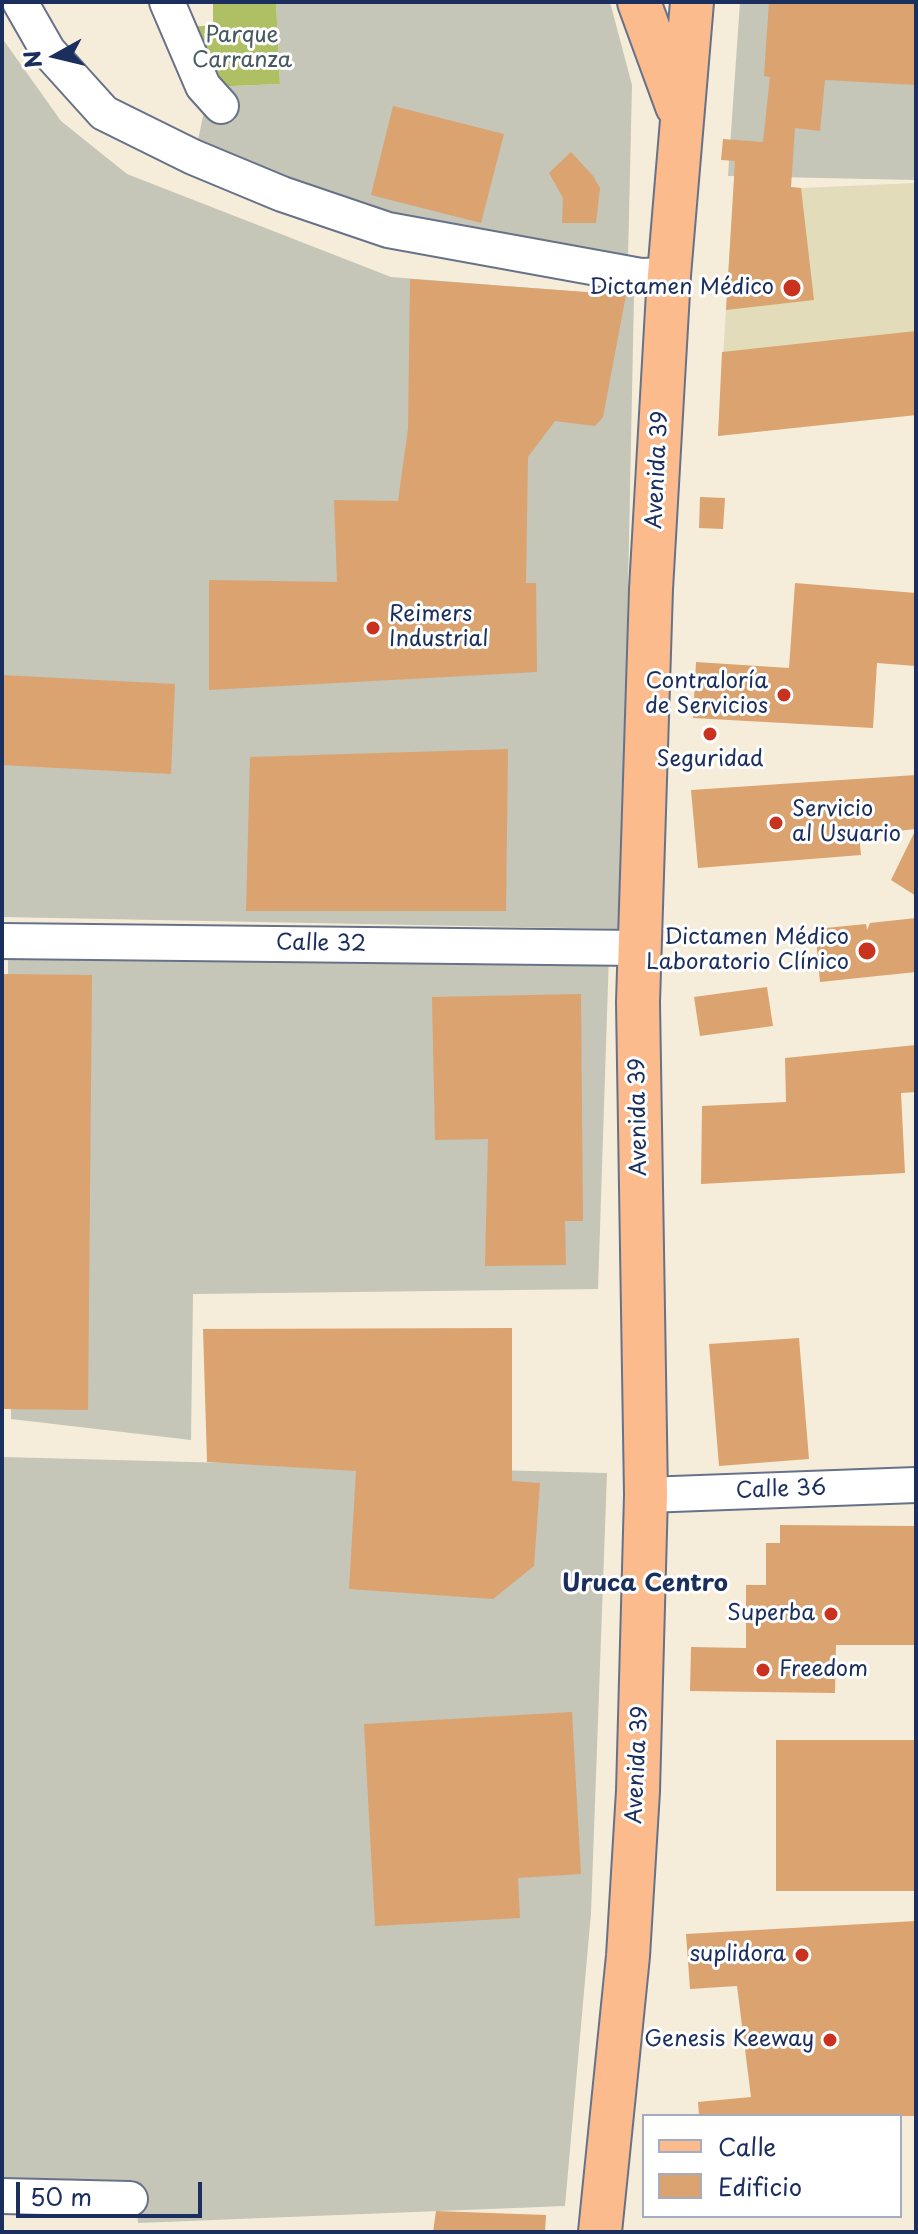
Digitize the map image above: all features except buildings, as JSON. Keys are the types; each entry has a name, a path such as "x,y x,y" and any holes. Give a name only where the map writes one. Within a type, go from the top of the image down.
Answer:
{"main road":[{"path":"639,2 680,116"},
{"name":"Avenida 39","path":"600,2232 629,1941 641,1720 646,1495 638,1046 640,948 651,589 680,116 692,2"}],"street":[{"path":"20,2 48,51 104,113 256,184 388,230 641,276 669,275"},
{"path":"167,2 203,86 221,106"},
{"name":"Calle 32","path":"2,941 640,948"},
{"name":"Calle 36","path":"646,1495 916,1485"},
{"path":"2,2196 130,2199"}],"shaded area":[{"path":"276,2 610,2 632,85 628,258 375,214 197,145 209,87 280,84"},
{"path":"740,2 916,2 916,180 728,176"},
{"path":"2,38 61,121 127,174 391,277 634,296 621,929 2,917"},
{"path":"916,183 916,415 718,436 734,184 801,188"},
{"path":"609,954 598,1289 193,1294 191,1440 11,1419 8,959"},
{"path":"2,1457 607,1473 591,1913 565,2206 138,2223 134,2180 2,2179"}],"green space":[{"name":"Parque Carranza","path":"213,2 276,2 280,84 209,87 190,27 213,25"}],"place":[{"name":"Dictamen Médico","path":"792,288"},
{"name":"Reimers Industrial","path":"373,628"},
{"name":"Contraloría de Servicios","path":"784,695"},
{"name":"Seguridad","path":"710,734"},
{"name":"Servicio al Usuario","path":"776,823"},
{"name":"Dictamen Médico Laboratorio Clínico","path":"867,951"},
{"name":"Superba","path":"831,1614"},
{"name":"Freedom","path":"763,1670"},
{"name":"suplidora","path":"802,1955"},
{"name":"Genesis Keeway","path":"830,2040"}],"district":[{"name":"Uruca Centro","path":"645,1584"}]}
